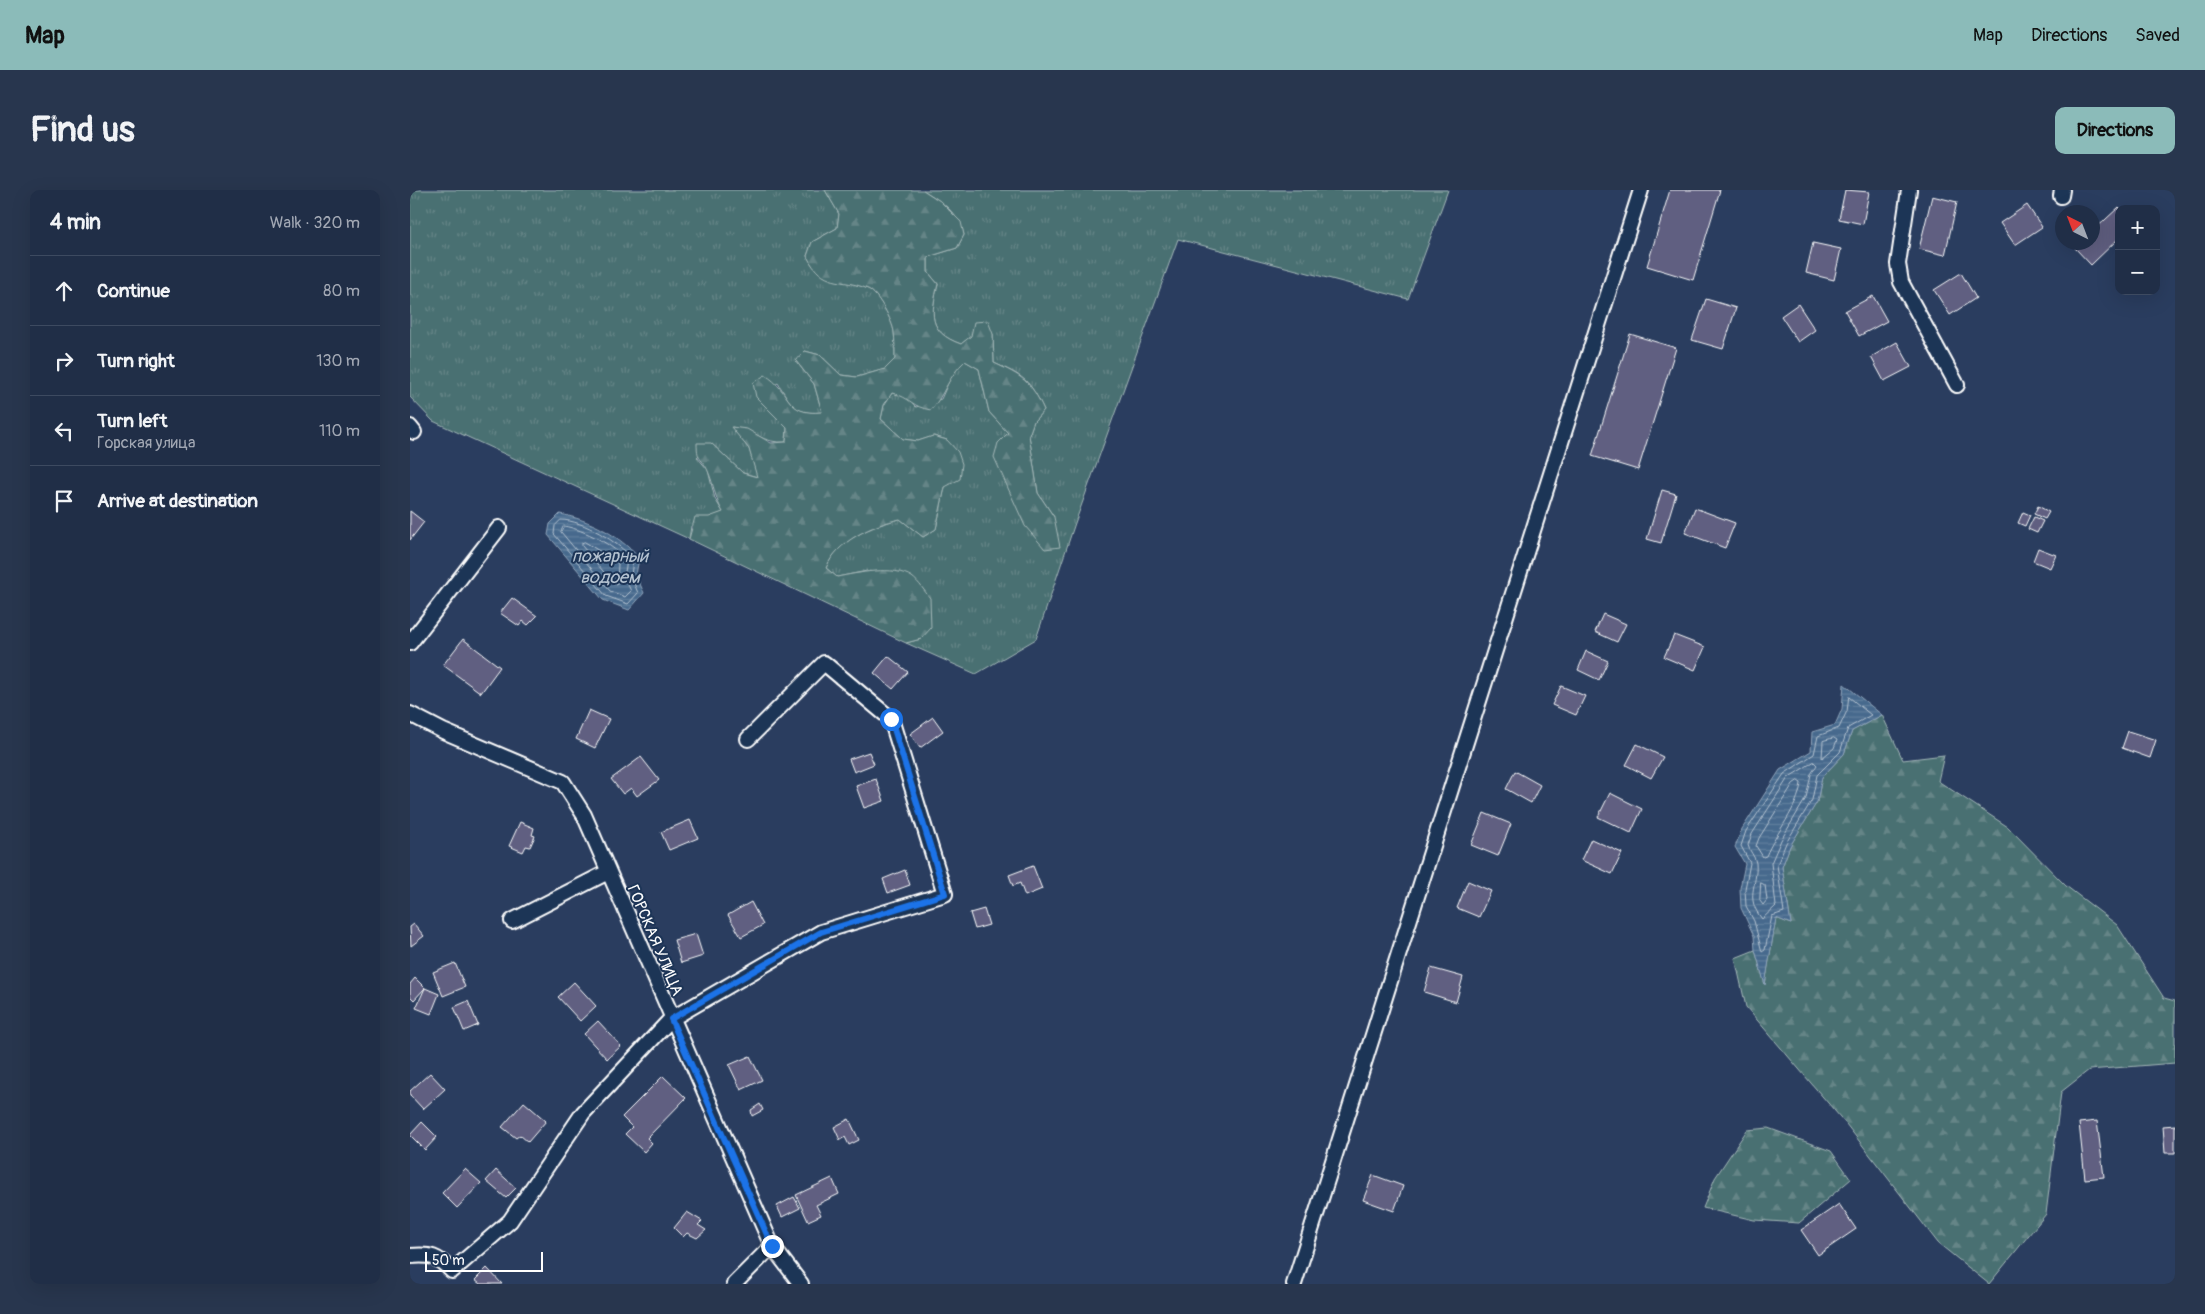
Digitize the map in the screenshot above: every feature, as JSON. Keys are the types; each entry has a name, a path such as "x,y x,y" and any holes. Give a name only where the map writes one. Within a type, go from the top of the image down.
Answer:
{"street":[{"path":"1294,1284 1641,190"},
{"path":"1909,190 1898,264 1901,282 1957,385"},
{"path":"410,643 499,528"},
{"path":"410,1256 425,1255 440,1259 452,1271 510,1221 583,1113 671,1019 821,932 945,894 891,719 824,663 748,739"},
{"name":"ГОРСКАЯ УЛИЦА","path":"410,714 443,731 563,782 584,815 671,1019 772,1246 801,1284"},
{"path":"512,921 608,872"},
{"path":"734,1284 772,1246"}],"green space":[{"path":"410,190 825,190 839,214 837,228 812,242 807,256 819,273 833,280 859,285 868,289 876,296 893,327 895,359 885,369 857,377 841,375 820,355 805,351 796,361 814,384 822,412 799,410 786,397 778,383 756,397 787,428 786,442 771,441 732,427 749,449 758,477 743,473 711,443 697,457 708,470 715,499 723,512 691,526 689,539 433,421 410,397"},
{"path":"825,190 923,190 940,201 961,222 964,235 957,248 928,257 928,272 938,284 933,313 937,327 942,334 961,344 971,336 974,322 988,321 993,334 994,363 1025,380 1035,392 1044,410 1034,421 1029,435 1038,493 1054,517 1060,547 1045,549 1025,526 994,457 998,443 1008,433 989,412 979,369 965,361 955,372 931,410 919,407 904,397 892,393 884,405 881,419 903,439 918,441 933,436 947,440 958,452 962,464 960,479 945,487 936,529 923,537 900,519 878,525 847,542 831,558 826,568 837,577 865,572 896,571 915,579 930,598 931,628 921,639 906,643 689,539 695,517 709,517 723,512 708,471 699,457 697,443 711,443 743,473 757,477 749,449 731,427 747,429 771,443 786,442 787,428 756,397 753,383 765,375 774,381 794,406 810,412 822,412 814,384 796,361 805,351 820,355 841,375 857,377 885,369 895,359 893,327 876,296 868,289 858,285 826,278 819,273 807,256 812,242 837,228 839,214"},
{"path":"923,190 1448,190 1408,299 1178,239 1075,523 1036,639 976,674 906,643 921,639 867,571 837,577 826,568 831,558 847,542 878,526 900,519 923,537 936,529 945,487 947,440 934,436 918,441 903,439 881,419 884,405 892,393 906,396 916,407 941,399 954,370 965,361 979,369 989,412 1008,433 998,443 1054,517 1038,493 1029,435 1034,421 1044,410 1030,385 1013,372 994,363 993,334 971,336 961,344 942,334 934,321 933,313 938,284 928,272 928,257 957,248 964,235 962,227 954,214 943,203"},
{"path":"1882,715 1903,760 1944,755 1938,781 2008,827 2066,886 2117,925 2164,998 2175,1001 2175,1063 2089,1070 2061,1092 2046,1214 1989,1284 1938,1243 1846,1124 1746,1007 1735,958 1755,950 1765,984 1776,918 1791,924 1782,867 1790,846 1817,802 1822,777 1844,754 1852,731"},
{"path":"1768,1128 1831,1151 1851,1179 1799,1223 1754,1220 1703,1208 1715,1178 1747,1130"}],"water":[{"name":"пожарный водоем","path":"560,514 593,524 622,542 639,558 636,575 644,593 629,610 603,600 548,535 550,524"},
{"path":"1844,684 1882,715 1852,731 1844,754 1822,777 1817,802 1790,846 1782,867 1791,924 1776,918 1765,985 1755,950 1754,936 1741,908 1740,888 1745,864 1735,847 1742,829 1780,770 1811,751 1812,732 1835,725 1842,709"}],"building":[{"path":"1670,190 1720,190 1693,280 1647,266"},
{"path":"1845,190 1869,192 1863,224 1839,219"},
{"path":"1932,196 1957,202 1945,255 1919,249"},
{"path":"2027,205 2042,227 2015,245 2000,223"},
{"path":"2115,211 2115,242 2091,265 2077,250 2100,250 2100,225"},
{"path":"1813,243 1841,249 1834,280 1806,273"},
{"path":"1961,273 1976,298 1950,315 1934,290"},
{"path":"1873,296 1887,321 1859,336 1845,311"},
{"path":"1706,299 1736,308 1723,349 1692,340"},
{"path":"1798,304 1815,330 1798,342 1781,316"},
{"path":"1630,334 1676,348 1638,470 1592,456"},
{"path":"1897,342 1911,367 1884,381 1871,357"},
{"path":"1662,490 1676,494 1661,543 1647,539"},
{"path":"2038,506 2049,512 2045,519 2034,514"},
{"path":"1695,508 1735,523 1725,548 1685,533"},
{"path":"410,511 424,522 410,540"},
{"path":"2023,512 2030,515 2025,526 2018,523"},
{"path":"2034,517 2043,521 2037,533 2028,529"},
{"path":"2038,548 2056,555 2050,568 2033,561"},
{"path":"512,598 537,616 528,625 523,621 519,626 500,613"},
{"path":"1603,614 1626,624 1617,642 1595,632"},
{"path":"1674,635 1705,647 1695,670 1664,657"},
{"path":"463,639 500,667 481,693 443,665"},
{"path":"1586,651 1608,661 1599,680 1578,670"},
{"path":"888,656 908,672 893,689 874,673"},
{"path":"1561,686 1585,696 1576,715 1552,705"},
{"path":"589,710 609,719 595,748 576,739"},
{"path":"933,717 943,731 920,748 910,734"},
{"path":"2128,731 2156,740 2150,758 2122,748"},
{"path":"1637,744 1663,757 1651,778 1626,765"},
{"path":"869,752 874,764 854,772 849,759"},
{"path":"641,757 659,780 637,796 631,788 623,794 611,779"},
{"path":"1515,771 1540,785 1531,803 1506,789"},
{"path":"876,779 884,801 864,808 856,786"},
{"path":"1610,793 1642,809 1631,833 1598,817"},
{"path":"1484,813 1511,824 1498,856 1471,845"},
{"path":"690,820 698,838 669,850 661,832"},
{"path":"520,822 534,828 532,835 535,836 530,847 526,846 523,852 509,846"},
{"path":"1591,839 1622,853 1612,874 1581,860"},
{"path":"1033,866 1042,889 1025,896 1020,883 1013,886 1009,875"},
{"path":"905,870 910,885 888,893 883,879"},
{"path":"1468,881 1491,891 1479,917 1457,908"},
{"path":"751,902 763,925 741,937 728,915"},
{"path":"984,909 989,925 975,929 970,913"},
{"path":"414,924 424,936 411,946 410,927"},
{"path":"696,934 703,956 681,963 674,940"},
{"path":"455,963 465,987 443,996 433,972"},
{"path":"1431,968 1463,977 1456,1002 1424,992"},
{"path":"415,978 425,988 414,1000 410,996 410,984"},
{"path":"574,982 596,1006 580,1021 558,997"},
{"path":"425,988 439,994 431,1014 416,1008"},
{"path":"468,1001 478,1025 464,1031 454,1007"},
{"path":"598,1021 621,1046 607,1059 584,1034"},
{"path":"750,1056 762,1080 741,1090 729,1065"},
{"path":"430,1073 445,1089 423,1109 410,1095 410,1091"},
{"path":"663,1076 686,1098 647,1138 652,1143 644,1152 625,1134 632,1127 622,1117"},
{"path":"524,1102 546,1121 528,1142 520,1135 516,1138 502,1127"},
{"path":"760,1104 763,1110 752,1116 751,1110"},
{"path":"849,1119 859,1140 849,1145 845,1137 840,1140 834,1127"},
{"path":"2097,1121 2104,1177 2085,1179 2079,1123"},
{"path":"422,1122 437,1137 425,1150 410,1135"},
{"path":"2175,1125 2175,1153 2165,1153 2163,1126"},
{"path":"465,1169 481,1183 457,1208 442,1193"},
{"path":"496,1170 516,1188 506,1198 486,1181"},
{"path":"1373,1175 1403,1186 1394,1211 1363,1200"},
{"path":"832,1178 839,1194 816,1205 821,1215 808,1221 796,1195"},
{"path":"794,1197 800,1208 782,1217 777,1206"},
{"path":"1839,1204 1856,1229 1818,1255 1801,1230"},
{"path":"687,1212 702,1221 698,1225 706,1230 697,1238 687,1233 683,1237 674,1228"},
{"path":"487,1268 502,1284 480,1284 475,1280"}],"route":[{"path":"772,1246 671,1019 821,932 945,894 891,719"}]}
